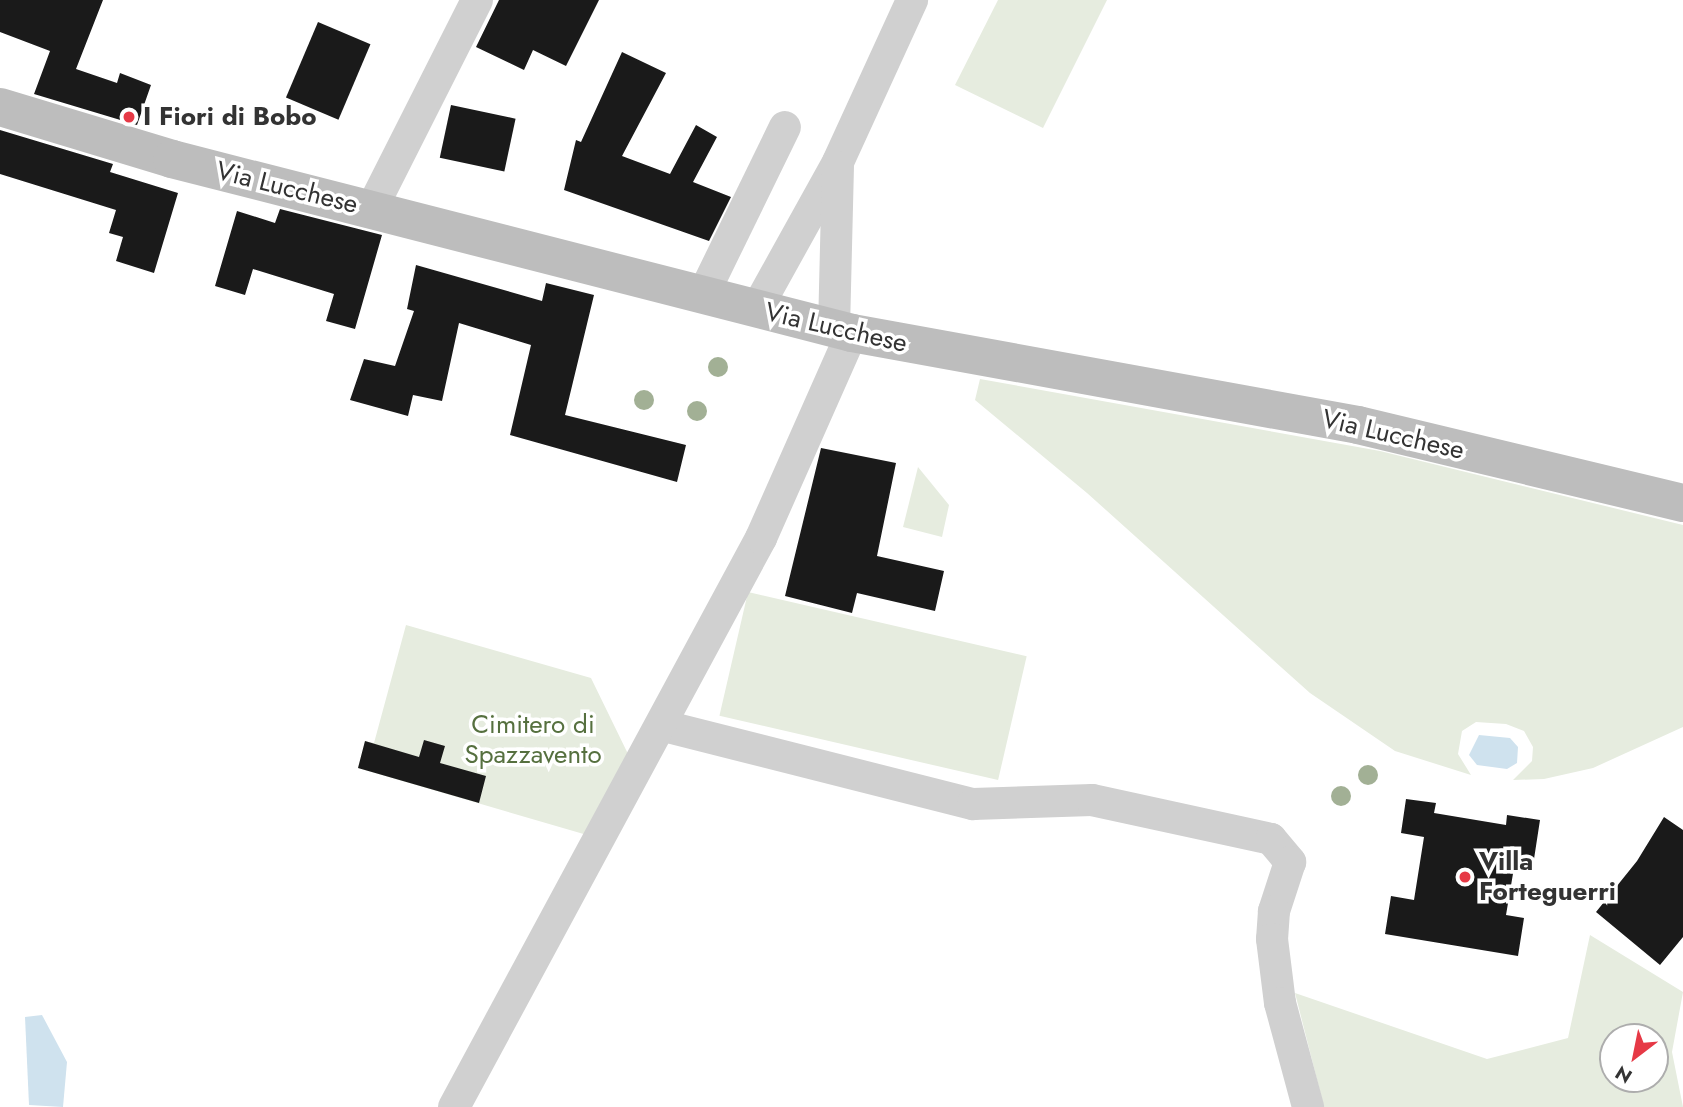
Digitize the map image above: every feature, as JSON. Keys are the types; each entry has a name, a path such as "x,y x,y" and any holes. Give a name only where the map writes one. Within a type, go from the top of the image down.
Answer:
{"street":[{"path":"371,210 477,0"},
{"path":"756,310 838,162 912,0"},
{"name":"Via Lucchese","path":"0,107 124,147 843,331 1358,425 1683,503"},
{"path":"702,297 785,127"},
{"path":"454,1107 664,726 761,538 843,331 838,162"},
{"path":"664,726 973,804 1092,800 1271,839 1290,862 1274,911 1272,939 1280,1003 1308,1107"}],"green space":[{"path":"998,0 1107,0 1043,128 955,85"},
{"path":"980,379 1380,451 1683,525 1683,727 1593,768 1544,779 1513,780 1532,761 1533,747 1524,731 1506,724 1476,722 1462,731 1458,754 1471,775 1395,751 1310,693 1087,493 975,400"},
{"path":"918,467 949,505 942,537 903,527"},
{"path":"748,592 1027,656 998,780 719,716"},
{"name":"Cimitero di Spazzavento","path":"406,625 591,678 629,756 587,835 358,768 365,741 374,743"},
{"path":"1590,935 1683,992 1672,1052 1683,1107 1324,1107 1295,993 1487,1059 1568,1038"}],"water":[{"path":"1479,735 1510,738 1518,747 1517,763 1507,769 1477,765 1469,755"},
{"path":"42,1015 67,1062 63,1107 29,1105 25,1017"}],"building":[{"path":"0,0 103,0 76,69 117,83 120,73 151,85 137,125 34,94 50,51 0,32"},
{"path":"499,0 599,0 566,66 533,50 524,70 476,47"},
{"path":"318,22 370,44 338,120 286,97"},
{"path":"622,52 666,73 622,156 670,174 696,125 717,137 693,182 731,197 709,241 564,190 576,140 581,142"},
{"path":"451,105 516,119 504,172 440,158"},
{"path":"0,130 113,164 110,172 178,193 154,273 116,261 123,237 109,233 116,210 0,174"},
{"path":"280,209 382,235 355,329 326,321 334,294 253,269 245,295 215,286 237,211 275,223"},
{"path":"416,265 542,301 546,283 594,295 565,415 686,445 677,482 510,435 531,345 459,323 442,401 413,395 408,416 350,400 364,359 395,366 414,311 407,309"},
{"path":"821,448 896,463 877,556 944,571 935,611 857,593 852,613 785,596"},
{"path":"424,740 445,746 440,763 486,776 479,803 358,768 365,741 419,757"},
{"name":"Villa Forteguerri","path":"1406,799 1436,803 1434,813 1506,825 1507,815 1540,820 1534,859 1516,856 1506,915 1524,918 1518,956 1385,934 1391,896 1414,900 1424,837 1401,833"},
{"path":"1664,817 1683,830 1683,937 1660,965 1596,912 1637,861"}],"place":[{"name":"I Fiori di Bobo","path":"129,117"},
{"name":"Villa Forteguerri","path":"1465,877"}]}
